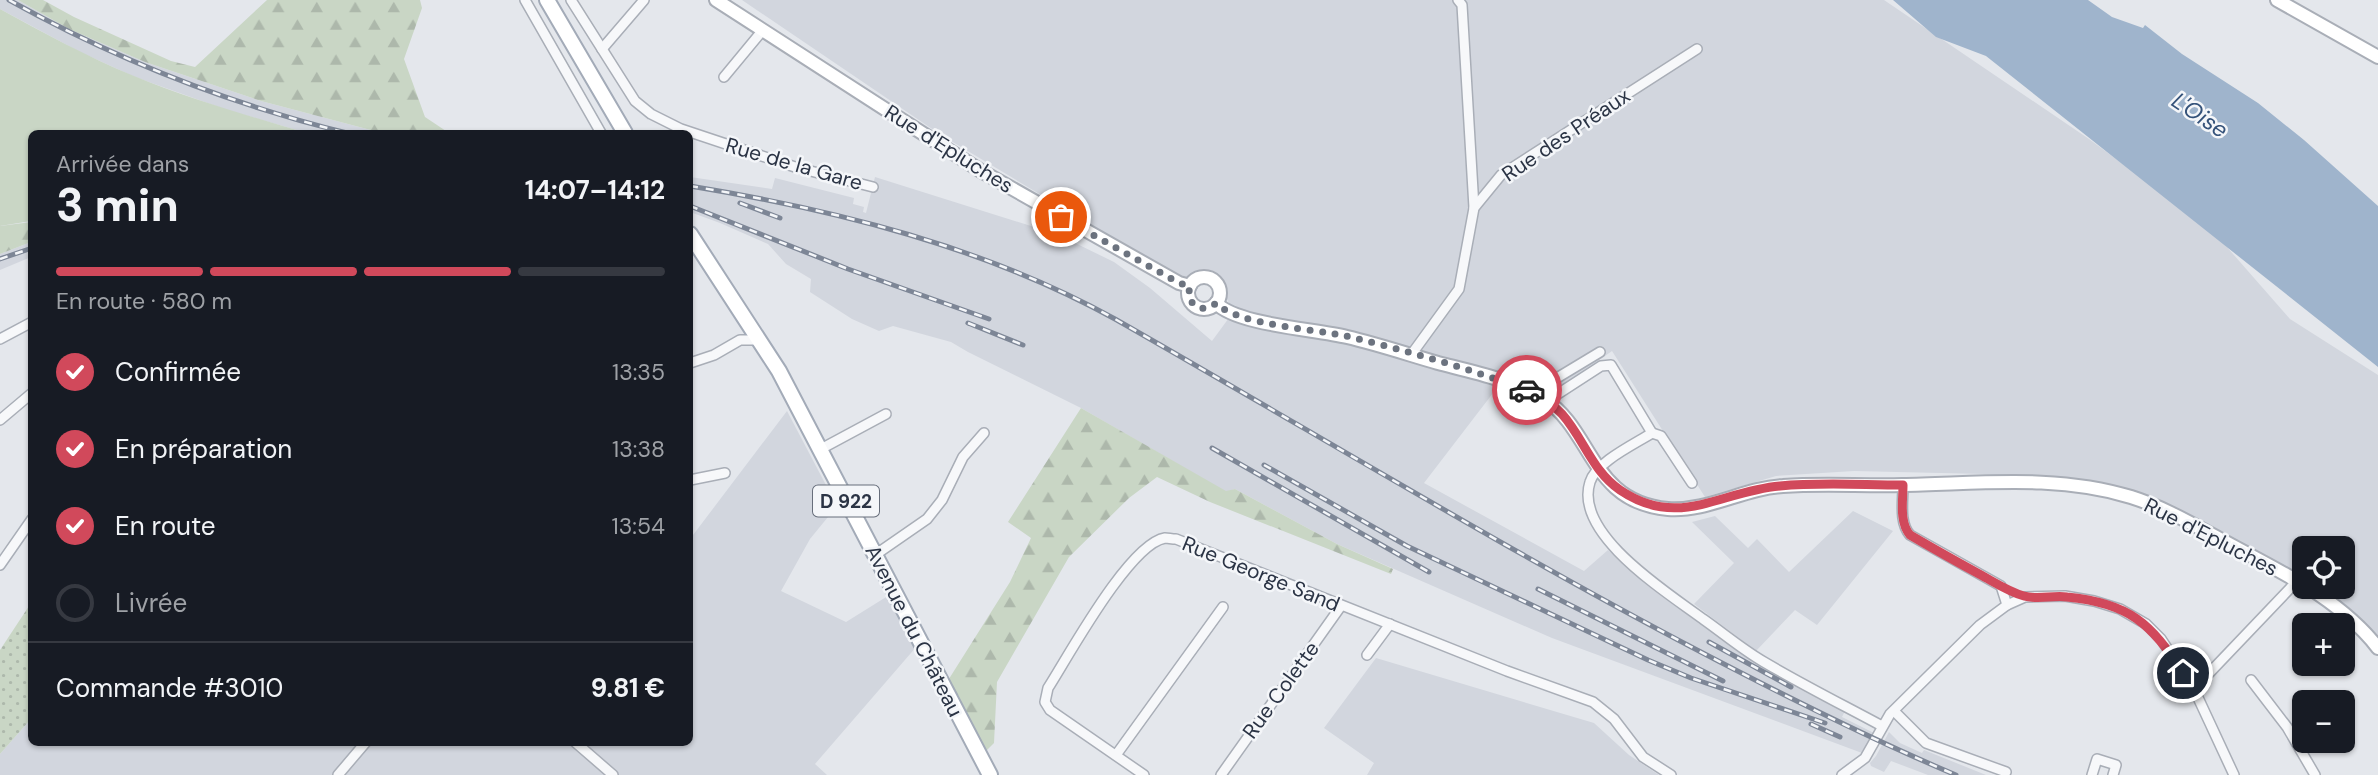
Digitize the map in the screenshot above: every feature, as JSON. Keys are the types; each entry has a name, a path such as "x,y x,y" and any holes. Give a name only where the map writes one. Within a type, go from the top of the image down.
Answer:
{"main road":[{"path":"547,0 623,130"},
{"name":"Avenue du Château","path":"693,238 761,342 990,775"}],"street":[{"path":"525,0 599,130"},
{"name":"Rue de la Gare","path":"571,0 635,101 651,114 684,130"},
{"path":"602,49 644,0"},
{"name":"Rue d'Epluches","path":"716,0 981,171 1179,283 1190,286"},
{"path":"1458,0 1462,5 1474,208"},
{"path":"2277,0 2378,57"},
{"path":"724,77 762,31"},
{"name":"Rue des Préaux","path":"1411,355 1459,289 1474,208 1501,176 1697,49"},
{"name":"Rue de la Gare","path":"693,133 795,167 873,187"},
{"path":"1202,278 1212,280 1219,288 1216,303 1203,309 1194,306 1188,297 1193,282 1202,278"},
{"name":"Rue d'Epluches","path":"1216,303 1223,310 1240,316 1346,337 1471,371 1532,393 1562,414 1597,468 1611,484 1639,501 1666,509 1703,506 1778,486 1992,481 2058,483 2128,496 2161,507 2292,578"},
{"path":"740,340 748,320"},
{"path":"0,339 28,324"},
{"path":"693,362 714,355 740,340 752,338 761,342"},
{"path":"1532,393 1600,352"},
{"path":"1547,401 1601,366 1611,365 1652,433 1661,436 1692,483"},
{"path":"0,420 28,396"},
{"path":"819,450 886,414"},
{"path":"875,555 927,519 942,500 963,457 984,433"},
{"path":"1652,433 1597,468 1590,481 1588,501 1605,536 1617,552 1650,581 1762,661 1882,726"},
{"path":"693,479 725,473"},
{"path":"1903,485 1903,522 1910,535 2025,597"},
{"path":"0,565 3,554 28,524"},
{"name":"Rue George Sand","path":"1144,775 1050,710 1045,702 1048,688 1117,578 1154,543 1165,538 1176,539 1532,681 1593,702 1614,719 1643,758 1671,775"},
{"path":"2001,586 2007,605"},
{"path":"2194,689 2292,595"},
{"path":"1842,775 1866,758 1882,726 1894,711 1980,625 2007,605 2025,597 2065,596 2120,609 2146,624 2161,639 2194,689 2234,775"},
{"name":"Rue d'Epluches","path":"2326,599 2368,635 2378,648"},
{"name":"Rue Colette","path":"1222,775 1341,606"},
{"path":"1116,755 1223,607"},
{"path":"1367,655 1390,624"},
{"path":"2251,680 2287,727 2315,775"},
{"path":"1894,711 1926,743 2006,772"},
{"path":"338,775 363,746"},
{"path":"580,746 613,775"},
{"path":"2092,775 2098,759 2116,765 2114,775"}],"shaded area":[{"path":"0,0 18,0 69,29 145,62 261,101 371,130 297,130 227,110 135,77 80,52 0,9"},
{"path":"742,0 1884,0 2089,139 2212,230 2290,319 2378,375 2378,646 2355,624 2355,613 2343,613 2329,599 2355,599 2355,536 2292,536 2292,570 2172,510 2082,481 1984,474 1854,471 1776,476 1705,497 1612,351 1553,393 1503,380 1424,483 1584,571 1608,550 1652,588 1752,660 1845,711 1842,717 1876,734 1870,747 1862,753 1552,638 1337,544 1235,489 1226,492 1081,408 951,342 893,326 879,331 852,319 810,292 811,279 786,264 768,244 693,213 693,177 772,189 775,178 854,198 853,204 864,207 863,212 866,213 875,177 1031,226 1114,262 1150,288 1212,341 1234,311 1214,278 1185,281 941,135"},
{"path":"28,243 28,258 0,270 0,254"},
{"path":"787,411 837,506 810,539 781,591 846,622 891,594 917,646 815,764 827,775 0,775 0,754 28,722 28,746 693,746 693,535"},
{"path":"1853,511 1893,531 1817,625 1795,610 1756,651 1694,604 1734,563 1692,522 1715,516 1748,548 1757,539 1789,572"},
{"path":"1376,658 1594,723 1629,755 1659,775 1367,775 1374,763 1324,728"},
{"path":"1889,732 1900,743 1922,753 1924,750 1986,775 1928,775 1891,761 1884,772 1870,763"}],"green space":[{"path":"18,0 43,0 171,61 195,67 267,0 420,0 422,8 404,59 425,117 444,130 371,130 261,101 145,62 69,29"},
{"path":"0,9 83,53 134,76 198,100 297,130 28,130 28,221 0,226"},
{"path":"28,222 28,243 0,254 0,226"},
{"path":"1081,408 1226,491 1235,489 1337,544 1393,569 1391,574 1210,502 1157,477 1129,498 1069,557 997,682 994,743 986,751 947,682 1010,582 1031,538 1008,522"},
{"path":"28,608 28,722 0,754 0,650"}],"water":[{"name":"L'Oise","path":"1893,0 2088,0 2112,17 2143,28 2145,25 2182,54 2258,103 2378,206 2378,367 1986,56 1936,37"}],"railway":[{"path":"9,0 90,42 174,78 260,108 336,130"},
{"path":"693,187 800,207 908,234 1014,271 1065,294 1115,319 1479,530 1625,611 1826,716 1956,775"},
{"path":"740,203 780,218"},
{"path":"693,207 848,269 989,319"},
{"path":"0,259 28,249"},
{"path":"968,323 1023,345"},
{"path":"1212,448 1429,572"},
{"path":"1264,465 1407,546 1648,660 1691,678 1825,723"},
{"path":"1538,589 1723,681"},
{"path":"1709,642 1791,687"},
{"path":"1811,724 1840,737"}],"way so far":[{"path":"1061,217 1179,283 1190,286 1188,297 1198,308 1208,309 1216,303 1223,310 1240,316 1346,337 1471,371 1527,390"}],"route":[{"path":"1527,390 1547,401 1562,414 1597,468 1611,484 1639,501 1666,509 1703,506 1732,496 1778,486 1903,485 1903,522 1910,535 2025,597 2065,596 2120,609 2146,624 2161,639 2183,673"}]}
